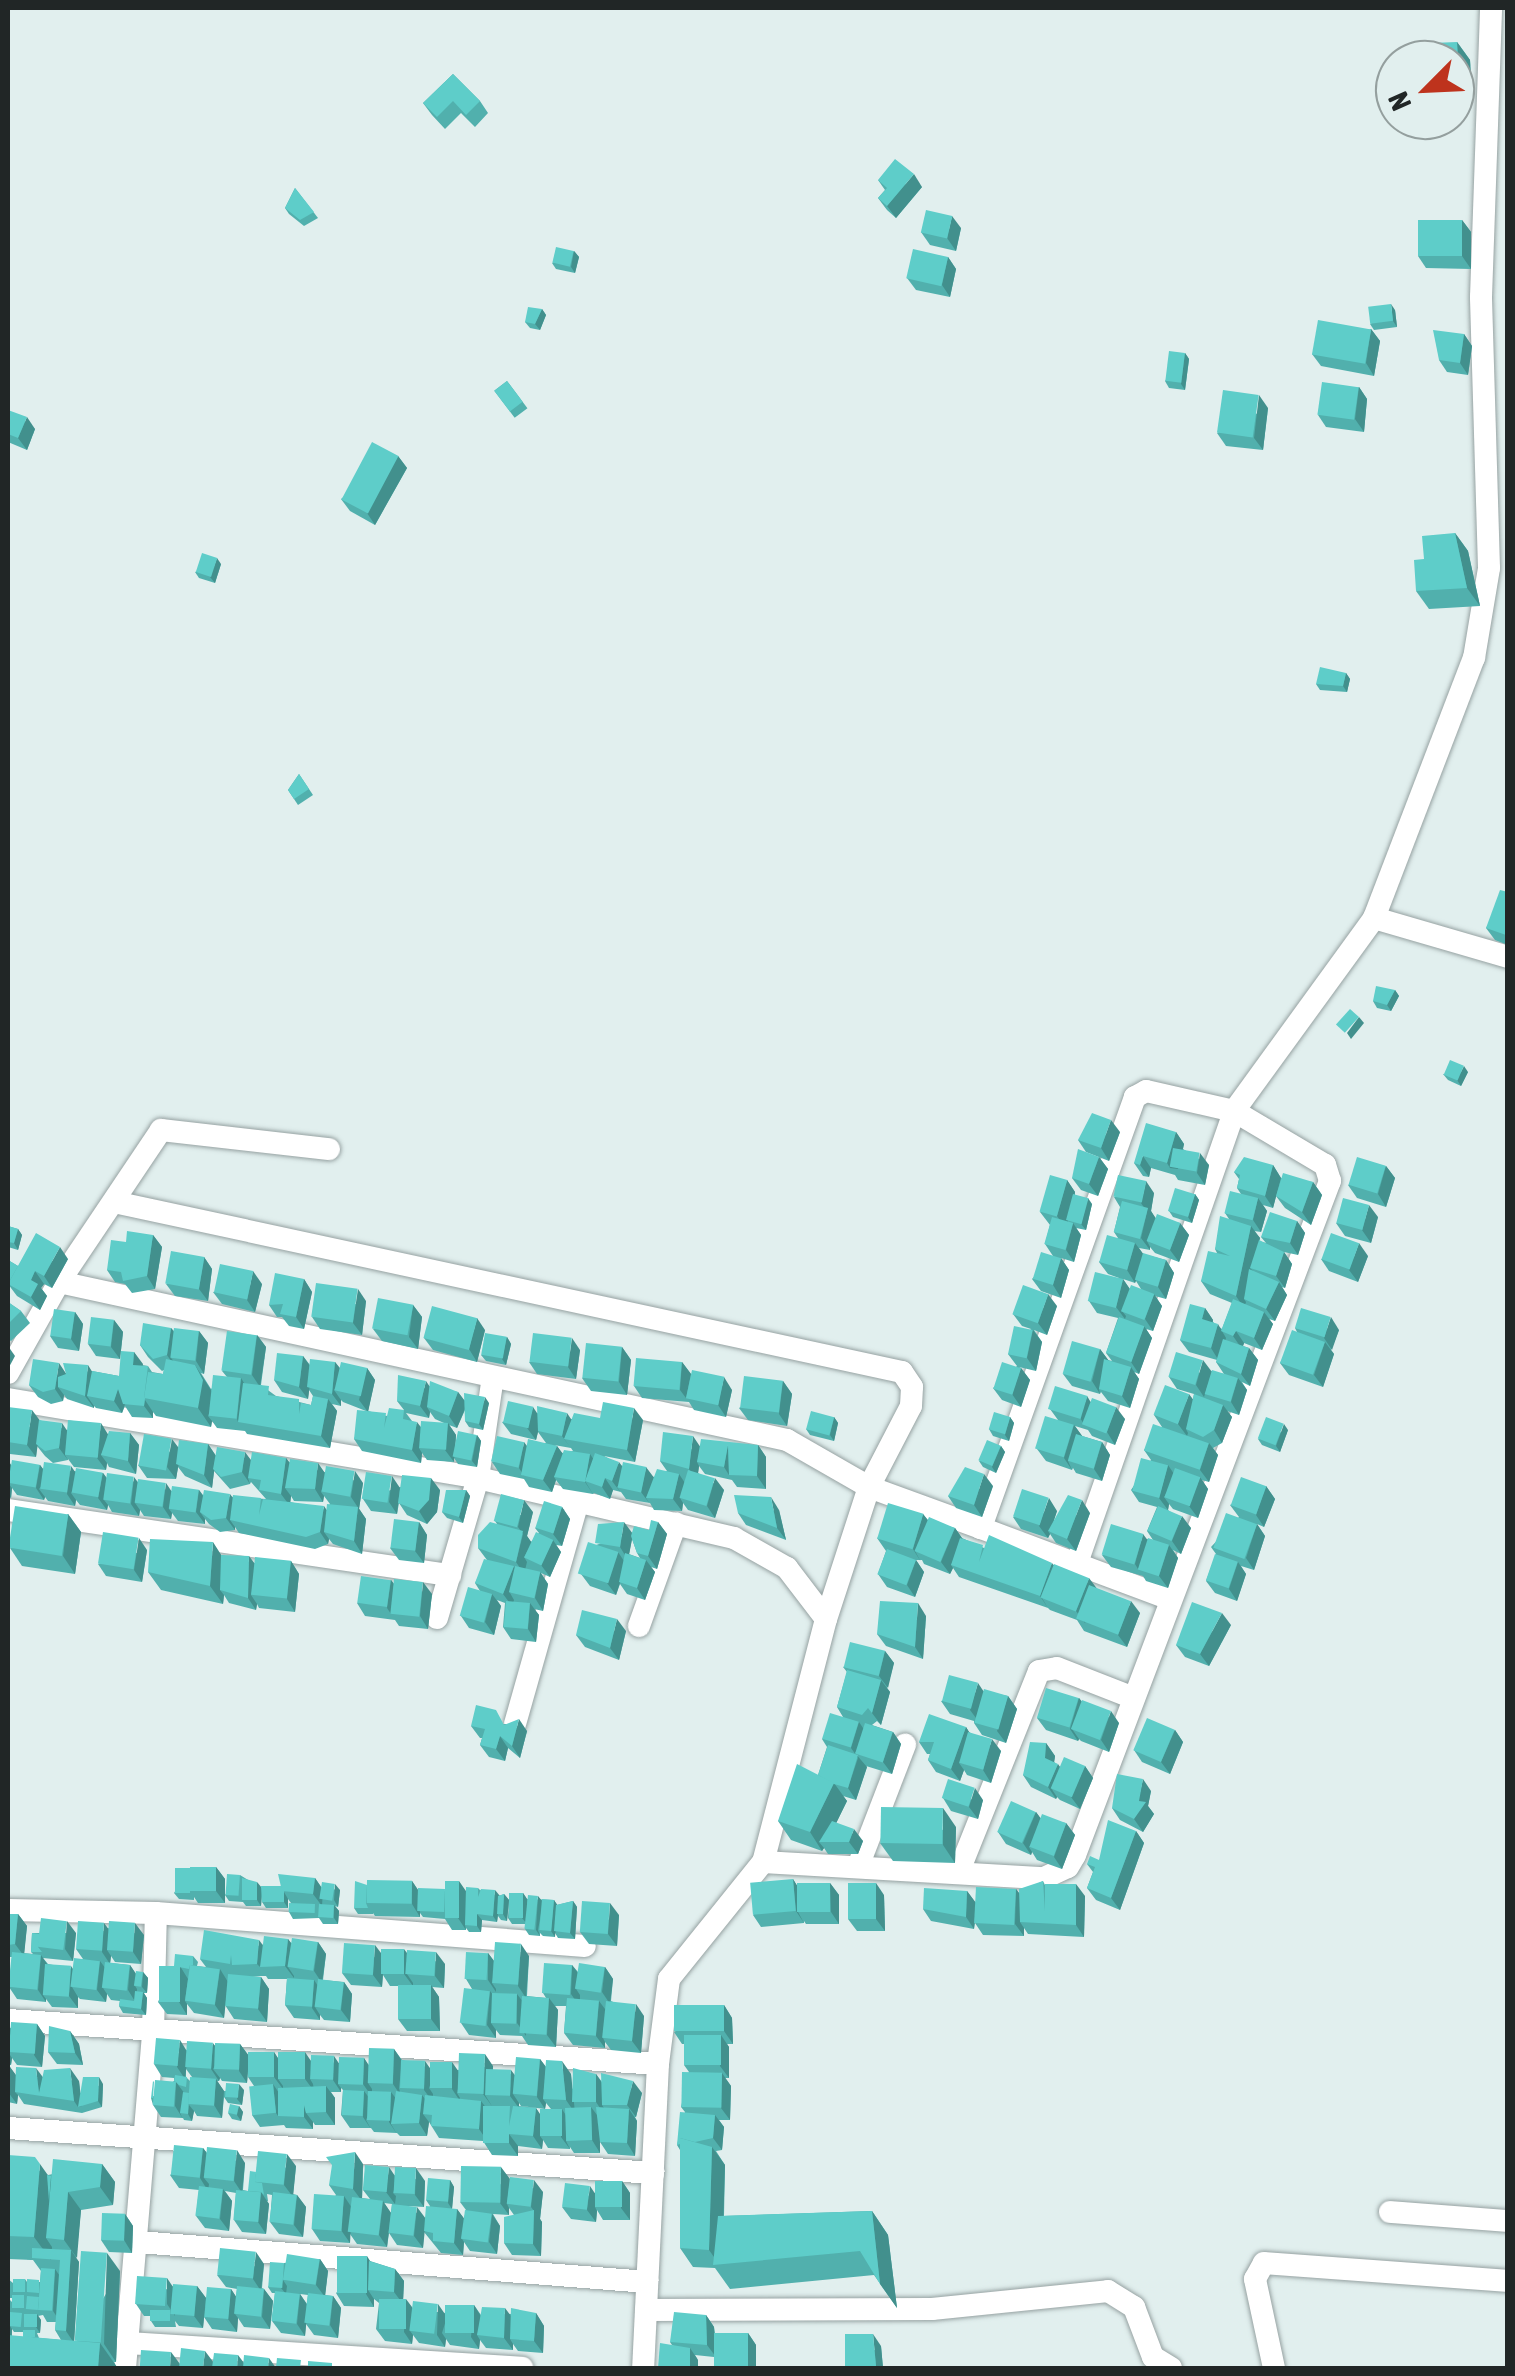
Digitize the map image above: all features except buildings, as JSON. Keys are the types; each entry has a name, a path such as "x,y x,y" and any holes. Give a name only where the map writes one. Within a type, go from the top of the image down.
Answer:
{"street":[{"path":"1077,1563 1234,1111 1374,918 1474,658 1484,611 1481,297 1491,8"},
{"path":"1374,918 1508,957"},
{"path":"762,1862 860,1864 1044,1878 1068,1867 1330,1181 1325,1166 1234,1111 1171,1093 1135,1097 981,1528"},
{"path":"8,1374 59,1282 165,1127 330,1149"},
{"path":"114,1202 902,1372 912,1387 911,1406 869,1487 826,1619 762,1862 677,1963 665,2000 658,2064 643,2368"},
{"path":"59,1282 787,1440 869,1487 1170,1598"},
{"path":"437,1618 478,1478 493,1377"},
{"path":"8,1399 478,1478 676,1523 764,1551 787,1568 826,1619"},
{"path":"515,1724 578,1502"},
{"path":"8,1510 450,1575"},
{"path":"639,1626 676,1523"},
{"path":"959,1870 1039,1670 1057,1668 1131,1697"},
{"path":"860,1864 905,1746"},
{"path":"8,1910 156,1912 584,1946"},
{"path":"124,2368 138,2242 142,2136 153,2032 156,1912"},
{"path":"8,2020 153,2032 437,2044 658,2064"},
{"path":"8,2128 653,2172"},
{"path":"1390,2212 1508,2221"},
{"path":"138,2242 647,2282"},
{"path":"1274,2368 1255,2279 1264,2263 1508,2281"},
{"path":"646,2310 932,2308 1108,2290 1134,2308 1150,2352 1171,2368"},
{"path":"126,2343 522,2368"}]}
